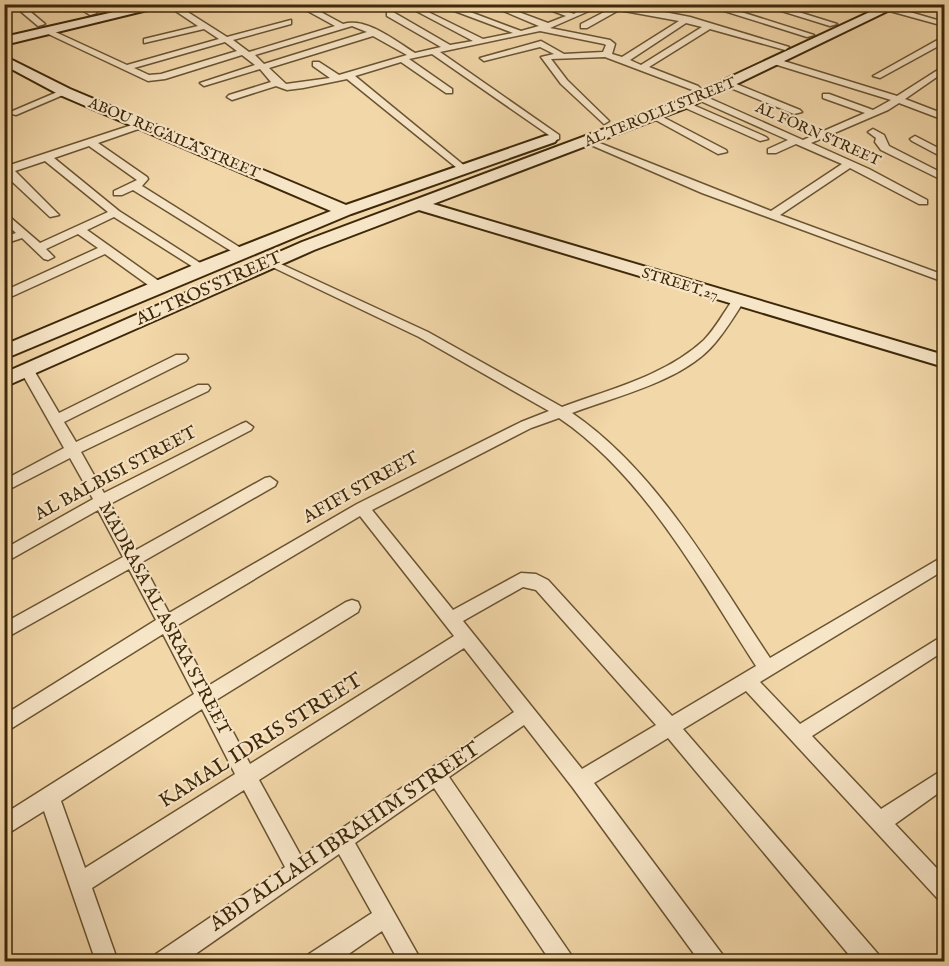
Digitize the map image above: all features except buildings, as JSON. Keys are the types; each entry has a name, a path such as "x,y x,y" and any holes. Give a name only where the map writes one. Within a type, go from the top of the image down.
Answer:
{"street":[{"path":"16,4 45,28 148,78 156,78 341,26 357,24 413,56"},
{"path":"77,4 93,13"},
{"path":"4,41 93,13 132,4"},
{"path":"4,32 45,28 168,4 262,66 282,87 337,78 433,51 482,42 573,16 594,5 618,6 687,19 785,47"},
{"path":"299,4 341,26"},
{"path":"440,4 518,32"},
{"path":"449,8 461,4"},
{"path":"538,4 573,16"},
{"path":"706,4 810,35"},
{"path":"763,4 833,24"},
{"name":"AL TEROLLI STREET","path":"417,203 589,136 655,116 684,104 697,93 875,4"},
{"path":"407,5 482,42"},
{"path":"491,5 541,26 610,43 607,54 560,54 548,56 545,59 569,81 604,121"},
{"path":"584,26 618,6"},
{"path":"893,6 945,24"},
{"name":"AL TEROLLI STREET","path":"399,192 556,137 589,136 604,121 729,84 893,6"},
{"path":"659,13 669,9"},
{"path":"390,14 448,48"},
{"path":"624,60 687,19"},
{"path":"228,43 288,22"},
{"path":"643,67 711,26"},
{"path":"147,41 202,27"},
{"path":"125,68 297,27"},
{"path":"204,83 374,33"},
{"path":"877,76 945,40"},
{"path":"484,58 543,44 560,54"},
{"path":"467,45 498,69"},
{"path":"433,51 556,137"},
{"name":"AL FORN STREET","path":"607,54 643,67 849,164 923,202"},
{"path":"403,59 449,91"},
{"name":"ABOU REGAILA STREET","path":"4,60 65,92 345,211"},
{"path":"777,62 899,100 945,117"},
{"path":"316,64 337,78"},
{"path":"772,152 874,113 899,100 942,71"},
{"path":"348,75 462,169"},
{"path":"815,93 837,81"},
{"path":"232,97 277,82"},
{"path":"729,84 797,112"},
{"path":"13,113 65,92"},
{"path":"826,96 874,113"},
{"path":"684,104 763,140"},
{"path":"655,116 722,152"},
{"path":"54,215 6,171 144,124"},
{"path":"873,132 881,137 880,142 885,148 945,178"},
{"path":"589,136 771,216 945,279"},
{"path":"915,139 945,155"},
{"path":"90,142 142,177 143,181 118,193"},
{"path":"47,157 115,213 202,268"},
{"path":"771,216 849,164"},
{"path":"134,186 240,252"},
{"name":"AL TROS STREET","path":"7,349 240,252 399,192"},
{"name":"AL TROS STREET","path":"4,381 270,262 417,203"},
{"name":"STREET 27","path":"417,203 437,212 945,361"},
{"path":"38,248 115,213"},
{"path":"4,215 48,257"},
{"path":"80,230 159,287"},
{"path":"4,241 23,234"},
{"path":"4,296 106,249"},
{"path":"270,262 378,309 485,367 560,413 598,441 631,475 663,515 767,668"},
{"name":"AFIFI STREET","path":"4,725 166,623 362,508 483,445 560,413 643,383 689,359 710,341 738,301"},
{"path":"57,420 181,358"},
{"name":"MADRASA AL ASRAA STREET","path":"27,370 102,501 246,777 298,870"},
{"path":"4,487 72,450 202,388"},
{"name":"AL BALBISI STREET","path":"4,557 102,501 246,427"},
{"path":"4,632 270,482"},
{"path":"362,508 580,781 714,962"},
{"path":"580,781 945,562"},
{"path":"452,619 521,580 536,581 670,727 870,962"},
{"path":"4,826 50,800 206,697 352,607"},
{"name":"KAMAL IDRIS STREET","path":"80,883 467,637"},
{"path":"798,735 944,644"},
{"path":"747,680 945,891"},
{"name":"ABD ALLAH IBRAHIM STREET","path":"164,962 527,713"},
{"path":"436,775 565,962"},
{"path":"880,822 945,778"},
{"path":"50,800 107,962"},
{"path":"342,839 411,962"},
{"path":"317,962 386,916"}]}
